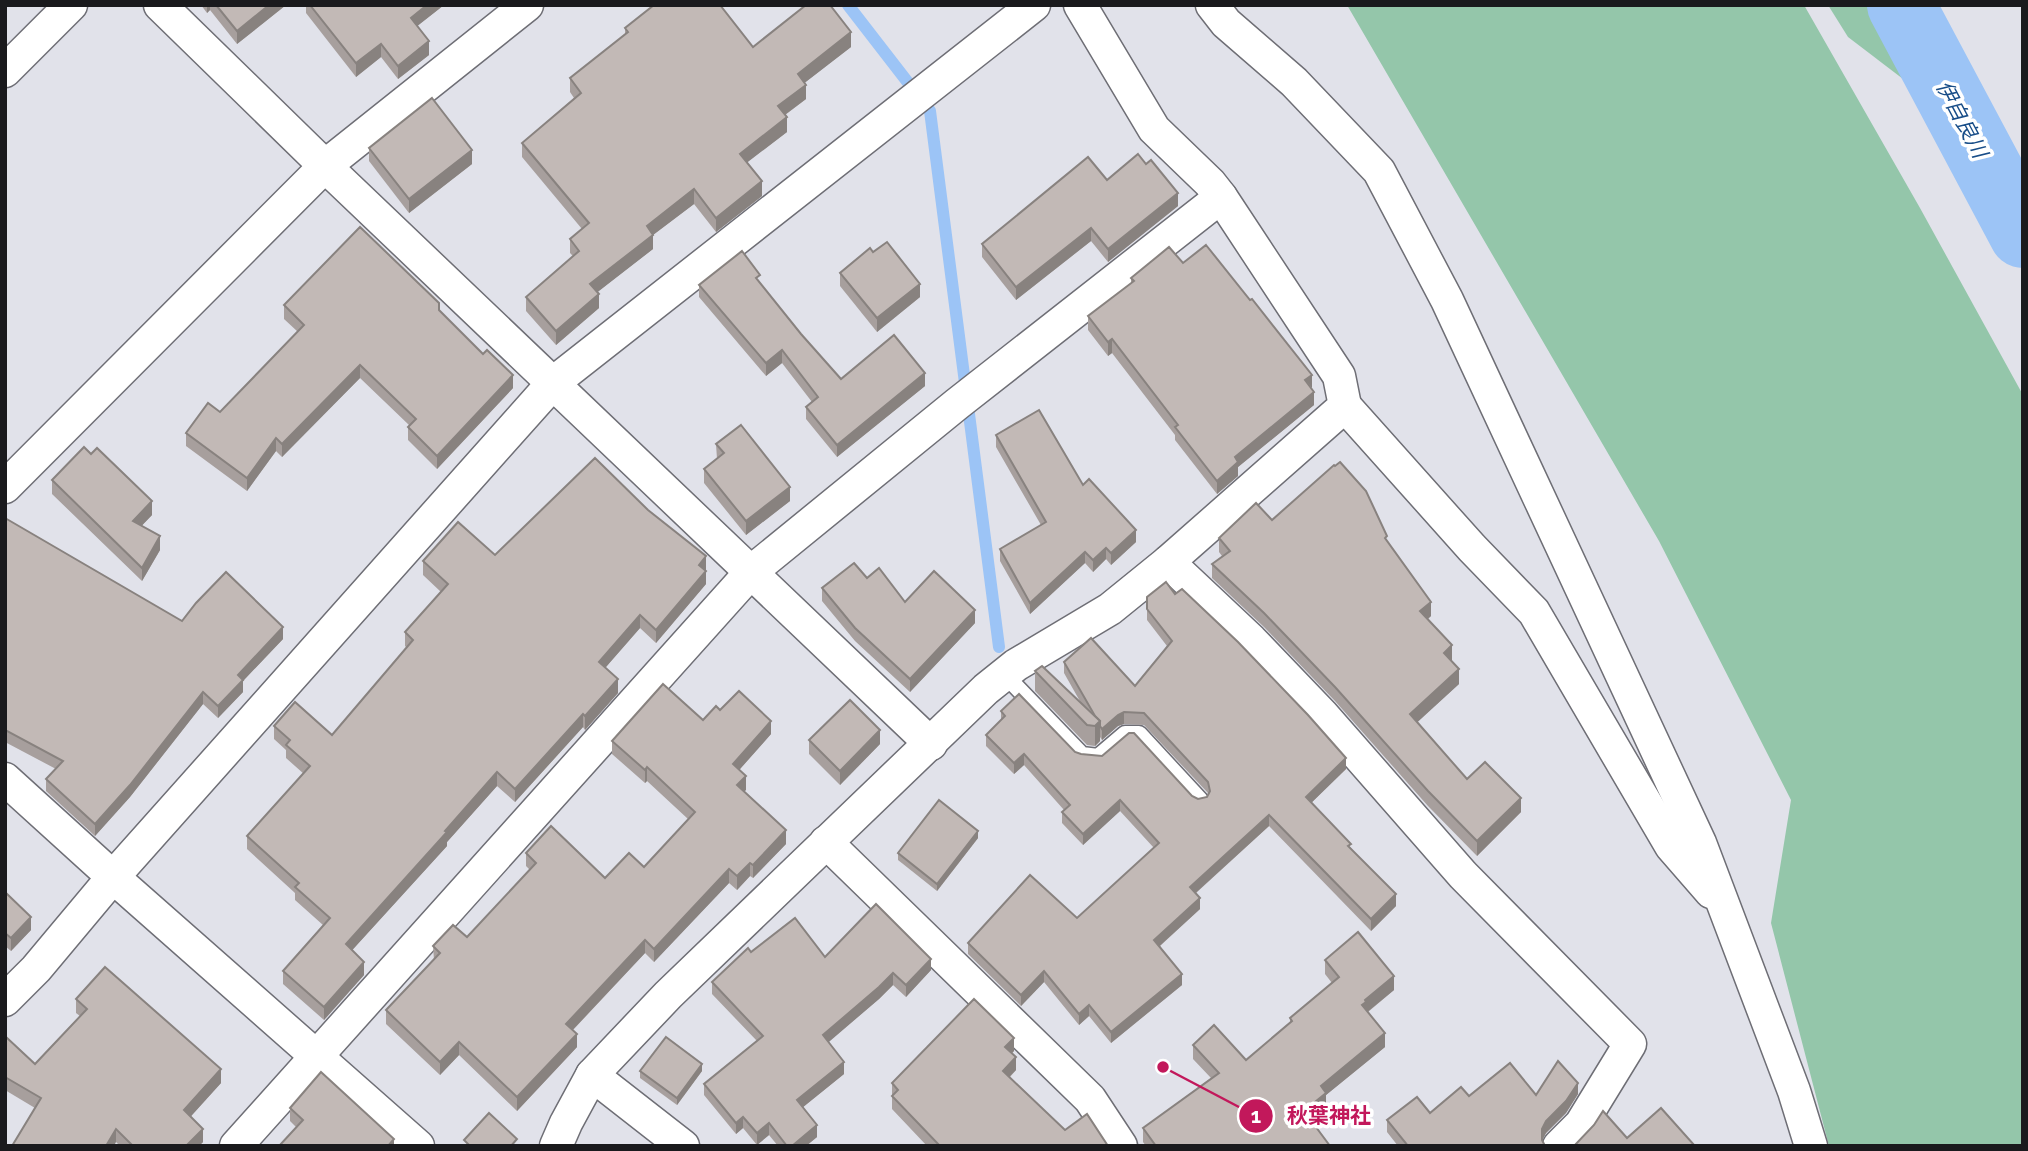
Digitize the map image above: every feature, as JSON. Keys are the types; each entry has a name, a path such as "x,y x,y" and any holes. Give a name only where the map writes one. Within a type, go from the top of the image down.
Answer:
{"street":[{"path":"5,71 71,5"},
{"path":"160,5 931,744"},
{"path":"5,487 326,166 527,5"},
{"path":"5,1000 36,969 113,877 553,383 1034,5"},
{"path":"1080,5 1154,129 1221,197 1339,376 1345,406 1472,548 1534,612 1671,846 1725,909"},
{"path":"1212,5 1226,23 1294,82 1379,171 1459,325 1700,843 1794,1091 1811,1146"},
{"path":"236,1146 752,572 968,395 1221,197"},
{"path":"556,1146 592,1075 668,995 986,689 1016,665 1110,609 1168,562 1345,406"},
{"path":"1168,562 1251,640 1322,714 1463,875 1630,1044 1581,1124 1559,1146"},
{"path":"5,779 418,1146"},
{"path":"826,842 1090,1100 1121,1146"},
{"path":"592,1075 683,1146"}],"lane":[{"path":"1004,674 1082,755 1098,757 1125,734 1139,734 1200,800"}],"green space":[{"path":"1347,5 1804,5 2023,395 2023,1146 1829,1146 1771,923 1791,800 1659,541"},
{"path":"1828,5 1919,5 1943,62 1907,82 1848,37"}],"building":[{"path":"216,5 269,5 237,31"},
{"path":"310,5 427,5 411,18 429,41 398,66 381,44 356,63"},
{"path":"654,5 720,5 753,47 806,5 830,5 851,32 798,74 806,85 778,106 787,117 740,154 762,181 716,218 694,189 647,226 653,235 590,284 599,294 556,331 526,297 579,251 570,239 589,223 522,143 581,93 570,78 628,32 625,28"},
{"path":"432,98 472,150 409,199 369,148"},
{"path":"1138,154 1146,164 1151,160 1178,193 1108,249 1091,228 1016,287 982,244 1088,157 1107,180"},
{"path":"360,227 439,303 439,310 483,354 487,350 513,375 437,456 408,427 416,419 360,365 282,444 276,438 247,478 186,433 208,403 220,412 304,325 284,305"},
{"path":"887,242 920,284 877,318 840,273 870,248 873,252"},
{"path":"1206,245 1312,375 1305,380 1314,392 1235,457 1238,462 1217,481 1112,339 1108,342 1088,316 1134,281 1131,278 1169,247 1183,263"},
{"path":"742,251 760,275 756,278 841,379 894,335 925,373 837,445 806,407 818,397 782,350 766,363 699,285"},
{"path":"1039,410 1083,485 1089,479 1136,530 1111,553 1106,548 1093,560 1085,552 1030,603 1000,549 1046,522 996,435"},
{"path":"741,425 790,487 746,521 704,469 724,453 716,444"},
{"path":"84,447 91,454 97,448 152,501 133,521 160,536 142,568 52,480"},
{"path":"595,458 648,510 706,556 699,565 706,571 656,630 640,615 599,662 618,679 515,789 497,772 445,831 447,832 346,944 364,962 324,1007 283,971 330,918 295,887 299,883 247,836 310,766 286,745 290,740 274,726 295,702 332,735 413,640 405,632 448,584 423,561 458,522 495,555"},
{"path":"1340,462 1366,491 1387,536 1385,538 1431,602 1420,611 1452,645 1444,653 1459,669 1410,714 1467,779 1485,762 1521,798 1477,841 1428,791 1335,687 1264,613 1212,564 1230,551 1219,538 1256,503 1272,520"},
{"path":"5,518 182,621 226,572 283,627 238,675 243,680 218,706 203,692 130,785 95,824 46,779 63,761 5,730"},
{"path":"854,563 867,578 879,568 905,602 934,571 975,610 910,679 855,628 822,588"},
{"path":"1166,582 1175,594 1182,589 1238,642 1346,758 1306,797 1351,844 1348,846 1396,894 1371,919 1269,815 1190,887 1200,898 1154,940 1182,974 1111,1032 1089,1005 1079,1014 1044,971 1021,995 968,943 1030,875 1077,918 1159,843 1120,800 1083,834 1062,812 1070,805 1024,754 1014,763 986,735 1005,716 1001,711 1019,694 1075,752 1102,756 1129,733 1134,733 1192,796 1198,799 1207,797 1210,791 1208,782 1144,713 1124,712 1102,729 1100,721 1064,662 1091,638 1135,686 1172,641 1147,609 1147,597"},
{"path":"1042,666 1100,721 1095,726 1087,725 1035,671"},
{"path":"663,684 703,720 716,706 720,710 739,691 771,721 733,764 746,776 737,785 786,830 753,865 750,863 737,876 729,869 654,949 645,940 566,1024 577,1034 517,1097 459,1042 440,1062 386,1010 440,953 433,946 453,925 467,937 536,863 526,853 551,826 605,878 629,853 644,867 695,812 647,767 645,770 612,741"},
{"path":"850,700 880,730 840,771 809,740"},
{"path":"939,800 978,831 937,884 898,853"},
{"path":"5,892 31,917 11,938 5,933"},
{"path":"876,904 931,959 906,985 893,973 823,1035 844,1062 797,1100 817,1125 792,1146 787,1146 769,1123 757,1133 743,1117 736,1123 704,1084 763,1036 712,982 748,948 751,952 795,918 825,957"},
{"path":"1358,932 1394,976 1362,1005 1385,1033 1321,1086 1326,1093 1304,1111 1330,1146 1156,1146 1143,1128 1219,1073 1193,1045 1214,1025 1246,1060 1339,977 1325,960"},
{"path":"105,967 221,1069 184,1110 203,1129 186,1146 133,1146 116,1129 106,1146 12,1146 41,1098 5,1077 5,1036 35,1064 87,1009 76,999"},
{"path":"974,999 1014,1038 1005,1047 1016,1057 1003,1071 1065,1130 1087,1114 1108,1146 940,1146 892,1096 898,1090 892,1083"},
{"path":"666,1037 702,1064 677,1098 640,1071"},
{"path":"1558,1061 1578,1083 1566,1101 1546,1121 1542,1129 1545,1146 1408,1146 1387,1120 1417,1097 1430,1113 1461,1087 1469,1096 1510,1063 1536,1095"},
{"path":"321,1072 394,1139 388,1146 279,1146 303,1120 290,1108"},
{"path":"1661,1108 1695,1146 1574,1146 1603,1111 1627,1138"},
{"path":"489,1113 517,1139 511,1146 470,1146 464,1140"}],"waterway":[{"path":"848,5 930,111 999,647"},
{"name":"伊自良川","path":"1901,5 2023,234"}],"place":[{"name":"秋葉神社","path":"1163,1067"}]}
